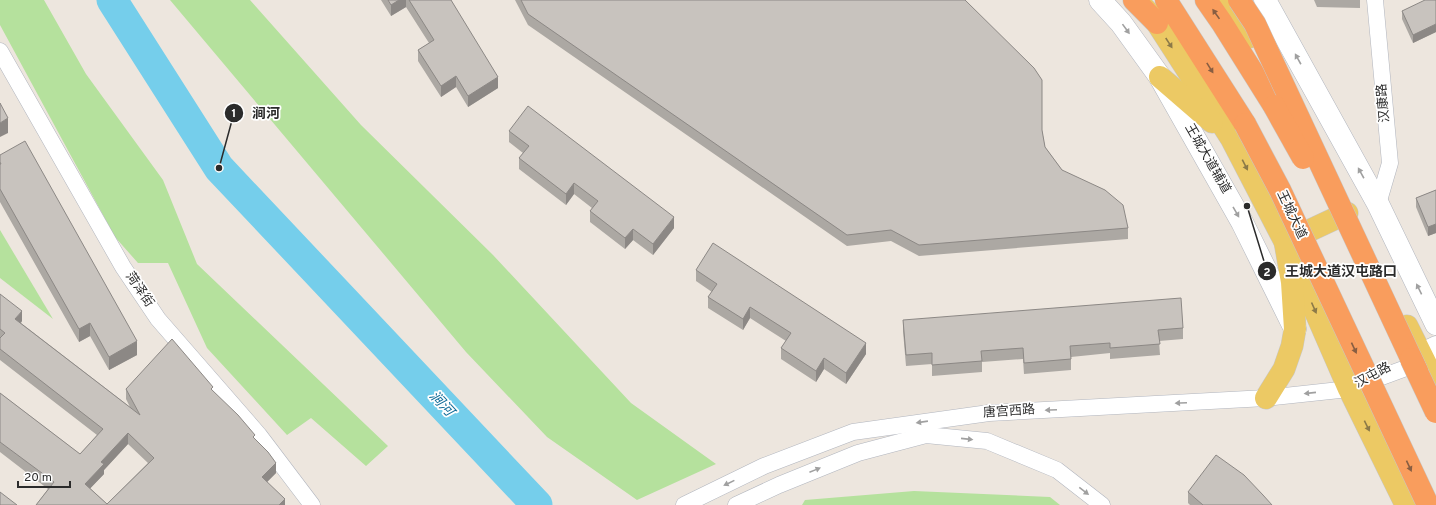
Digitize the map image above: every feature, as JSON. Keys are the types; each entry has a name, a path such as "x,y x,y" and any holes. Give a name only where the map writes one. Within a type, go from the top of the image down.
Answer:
{"highway":[{"path":"1134,0 1157,23"},
{"name":"王城大道","path":"1166,0 1245,124 1280,190 1428,505"},
{"path":"1206,0 1222,22 1427,357 1436,412"},
{"path":"1239,0 1255,24 1427,357 1436,406"}],"main road":[{"name":"王城大道辅道","path":"1100,0 1121,23 1160,77 1242,222 1295,329"},
{"path":"1138,0 1157,23 1231,138 1285,242 1349,389 1406,505"},
{"path":"1225,0 1245,28 1427,357 1436,384"},
{"path":"1265,0 1378,204 1436,324"},
{"path":"1160,77 1231,138"},
{"path":"1285,242 1347,213"},
{"path":"1266,398 1284,369 1292,346 1295,329 1292,282 1285,242"},
{"path":"1412,505 1436,494"}],"street":[{"name":"汉康路","path":"1375,0 1390,163 1378,204"},
{"name":"菏泽街","path":"0,51 123,267 158,319 259,435 312,505"},
{"name":"汉屯路","path":"1349,389 1427,357"},
{"name":"唐宫西路","path":"684,505 764,466 852,432 989,413 1266,398 1349,389"},
{"name":"唐宫西路","path":"736,505 779,485 858,453 926,434 987,441 1057,470 1102,505"}],"green space":[{"path":"0,0 44,0 86,74 163,180 197,264 388,446 366,466 311,418 287,435 207,348 168,263 138,263 115,237 0,25"},
{"path":"170,0 250,0 361,125 493,255 631,403 716,464 637,500 547,437 466,352"},
{"path":"0,230 53,319 0,278"},
{"path":"914,491 1050,497 1060,505 802,505 805,500"}],"building":[{"path":"388,0 399,0 391,5"},
{"path":"409,0 451,0 498,77 468,96 456,76 441,86 418,50 434,40"},
{"path":"521,0 965,0 1034,68 1042,80 1042,130 1045,147 1062,170 1105,190 1123,205 1128,228 919,245 891,230 847,235 528,14"},
{"path":"1425,0 1436,0 1436,24 1413,35 1402,11"},
{"path":"0,103 8,118 0,123"},
{"path":"528,106 674,217 653,244 633,229 625,238 590,211 598,201 574,183 566,194 519,158 529,146 509,131"},
{"path":"25,141 137,341 109,357 90,323 79,329 0,189 0,155"},
{"path":"1436,190 1436,224 1428,227 1416,198"},
{"path":"713,243 866,343 846,373 824,358 816,371 781,348 791,333 750,307 743,319 708,297 717,284 696,270"},
{"path":"0,294 22,311 15,319 140,415 126,389 172,339 213,387 211,389 238,415 255,435 253,437 268,452 276,463 262,477 285,499 279,505 36,505 54,482 0,442 0,393 80,454 103,429 0,349 0,338 5,333 0,329","holes":["128,433 154,458 107,504 85,484 104,464 101,462"]},
{"path":"1181,298 1183,328 1158,330 1160,344 1110,348 1110,343 1070,346 1071,359 1024,363 1023,348 981,351 982,361 932,365 932,353 906,355 903,320"},
{"path":"1216,455 1244,475 1272,505 1203,505 1188,492"},
{"path":"0,492 17,505 0,505"}],"waterway":[{"name":"涧河","path":"112,0 219,168 537,505"}],"place":[{"name":"涧河","path":"219,168"},
{"name":"王城大道汉屯路口","path":"1247,206"}]}
